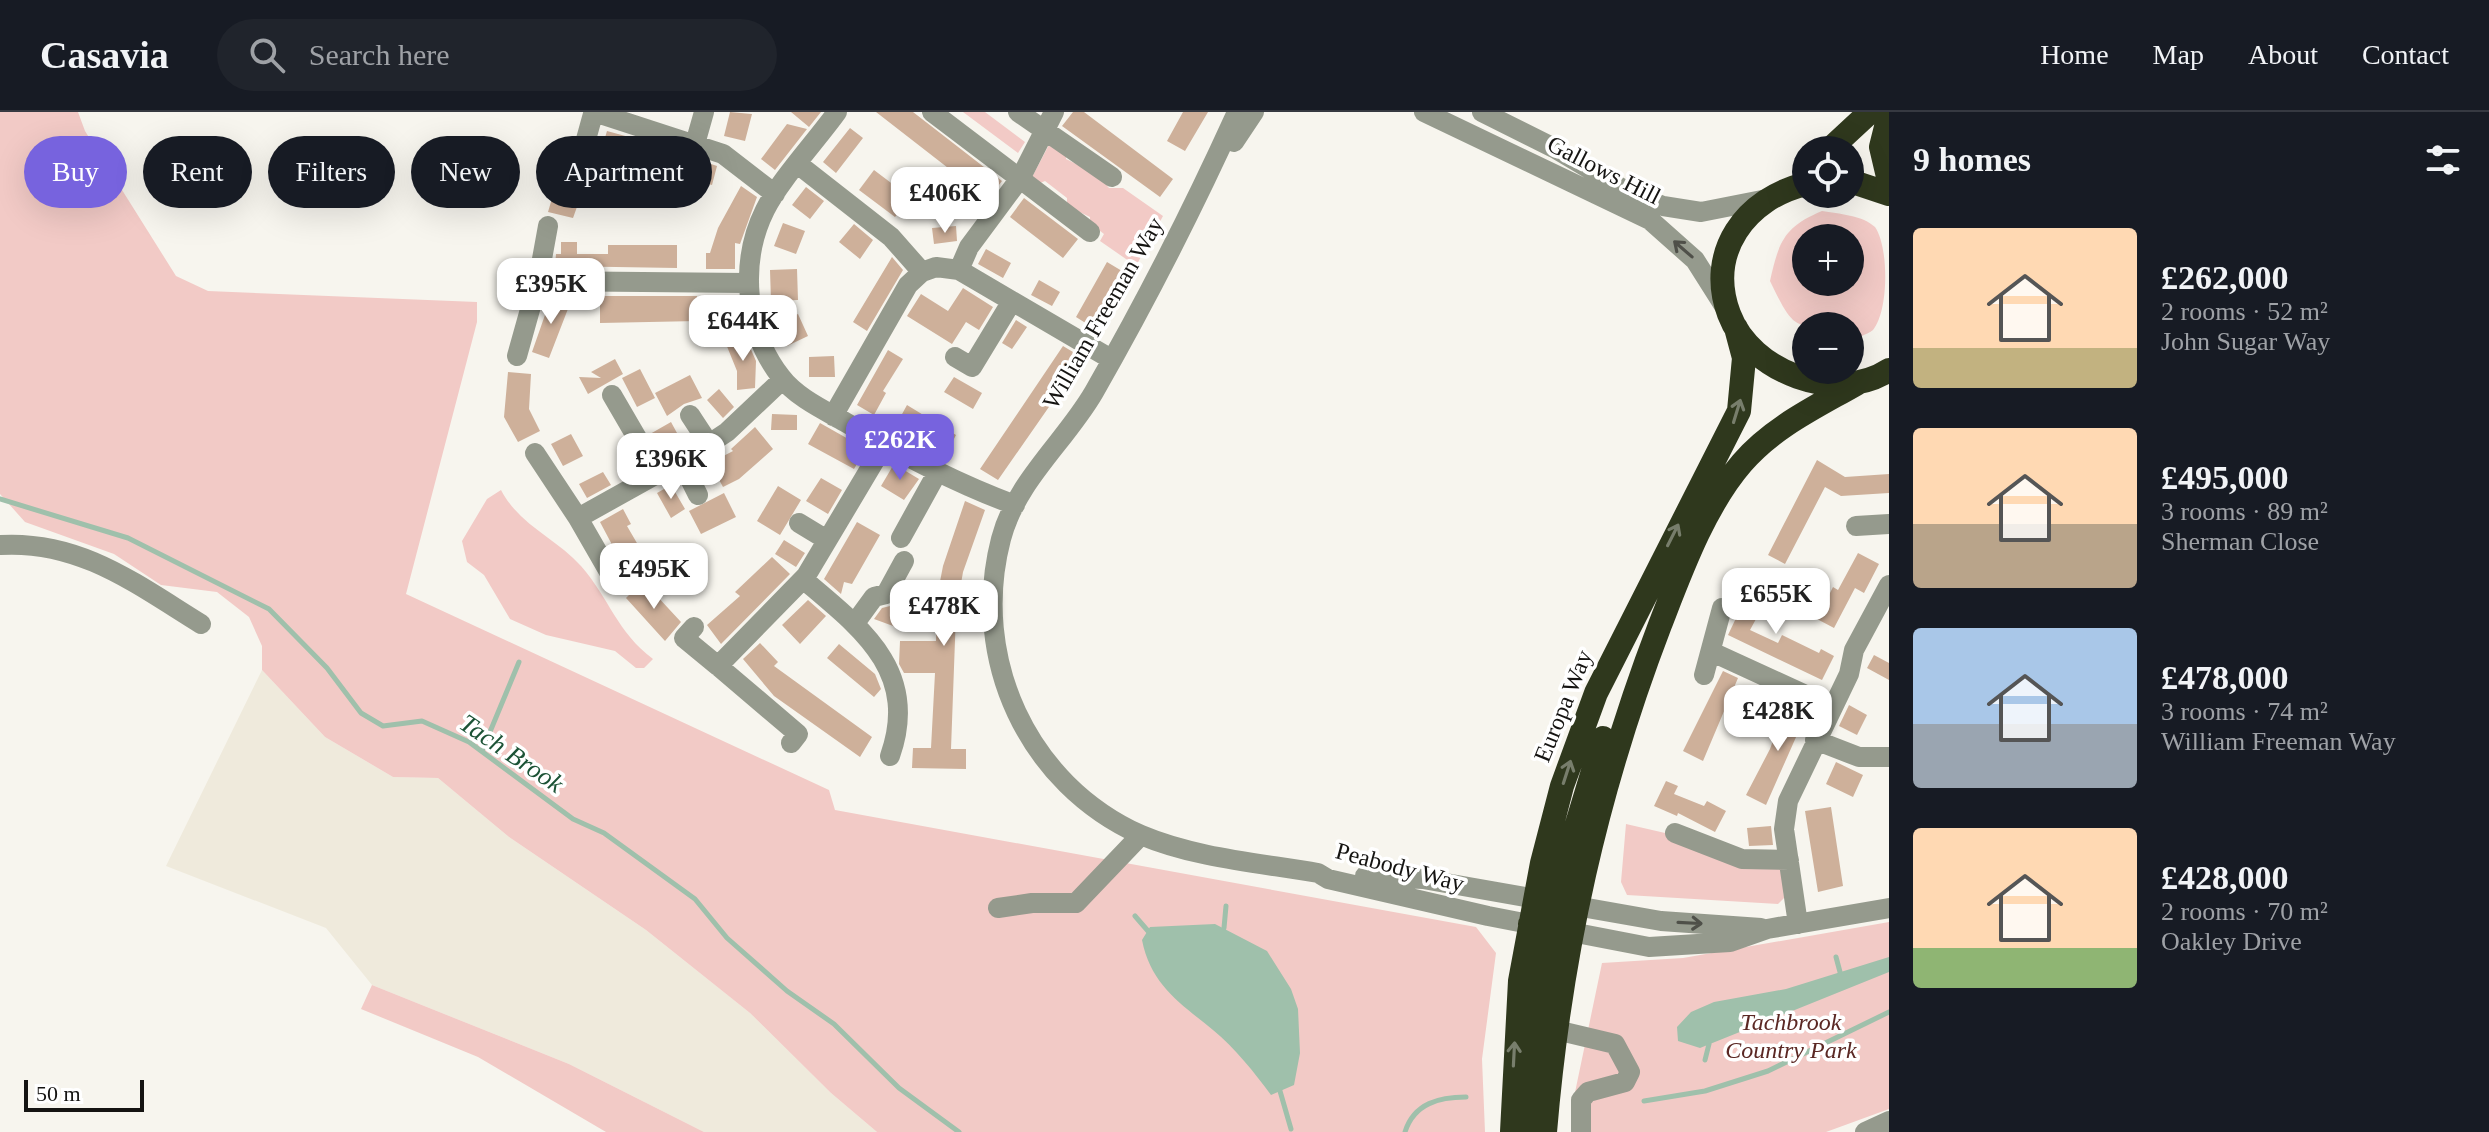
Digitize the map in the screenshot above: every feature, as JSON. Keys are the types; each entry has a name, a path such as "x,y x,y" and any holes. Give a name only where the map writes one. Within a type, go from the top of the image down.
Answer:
{"highway":[{"path":"1844,136 1870,112"},
{"path":"1889,115 1881,147 1889,181"},
{"path":"1771,196 1792,180"},
{"path":"1864,186 1889,194"},
{"path":"1771,196 1792,189"},
{"name":"Europa Way","path":"1512,1132 1516,1023 1550,928 1562,786 1596,693 1739,411 1744,358 1724,281 1727,256 1742,222 1771,196"},
{"path":"1732,320 1764,357 1790,375 1819,383 1876,380"},
{"name":"Europa Way","path":"1554,902 1668,603 1711,512 1740,465 1776,431 1876,380"},
{"path":"1530,1132 1540,983 1554,902"},
{"name":"Europa Way","path":"1545,1132 1556,1030 1550,928"}],"street":[{"path":"697,136 704,112"},
{"path":"837,112 775,194 757,228 747,283 757,329 782,380 833,416 937,473 1015,505"},
{"path":"932,112 1090,232"},
{"path":"1018,112 1112,177"},
{"path":"959,270 969,247 1021,177 1054,112"},
{"path":"1204,185 1237,112"},
{"path":"1204,185 1254,112"},
{"name":"Gallows Hill","path":"1424,112 1650,220 1695,260 1732,320"},
{"name":"Gallows Hill","path":"1482,112 1554,148 1628,192 1663,206 1701,212 1771,196"},
{"path":"592,120 661,136"},
{"path":"712,150 723,154 775,194"},
{"path":"799,165 891,237 922,272"},
{"name":"William Freeman Way","path":"1204,185 1094,392 1015,505 1001,538 992,600 993,638 1001,680 1032,741 1066,785 1098,810 1141,835 1186,849 1318,873"},
{"path":"517,356 548,226"},
{"path":"833,416 908,285 922,272 936,267 959,270 1111,359"},
{"path":"537,280 747,283"},
{"path":"955,357 972,367 1012,301"},
{"path":"578,518 709,444 782,380"},
{"path":"612,395 658,474"},
{"path":"690,415 709,444"},
{"path":"710,660 803,579 884,445"},
{"path":"535,453 616,584"},
{"path":"681,461 698,495"},
{"path":"901,538 937,473"},
{"path":"799,523 827,540"},
{"path":"1856,526 1889,524"},
{"path":"0,545 32,543 96,560 201,624"},
{"path":"855,623 874,597 886,594 904,561"},
{"path":"803,579 855,623 874,645 898,690 898,727 890,756"},
{"path":"1798,924 1784,829 1788,801 1849,674 1854,650 1889,585"},
{"path":"1704,675 1722,608"},
{"path":"694,627 684,638 801,740"},
{"path":"1712,652 1832,707"},
{"path":"1815,740 1859,757 1889,757"},
{"path":"1675,833 1742,859 1789,860"},
{"path":"998,908 1032,903 1076,903 1141,835"},
{"name":"Peabody Way","path":"1318,873 1331,870 1382,879 1423,879 1661,921 1767,929"},
{"name":"Peabody Way","path":"1318,873 1328,879 1550,928 1627,944 1668,948 1730,942 1767,929 1889,908"},
{"path":"1556,1030 1615,1044 1630,1072 1625,1082 1588,1092 1581,1100 1581,1132"},
{"path":"1865,1132 1889,1121"}],"shaded area":[{"path":"262,670 325,737 393,777 438,778 509,837 646,930 750,1013 831,1093 877,1132 704,1132 569,1064 372,985 326,928 166,866"},
{"path":"1215,924 1267,951 1291,989 1298,1009 1300,1053 1294,1085 1271,1095 1229,1045 1168,992 1146,956 1142,940 1150,927"},
{"path":"1889,957 1889,972 1700,1048 1678,1041 1677,1027 1691,1012 1714,1002 1786,989"}],"green space":[{"path":"0,112 78,112 88,136 24,136 24,208 127,208 127,198 176,276 208,291 477,302 477,322 406,594 829,790 835,810 1476,927 1496,953 1482,1059 1485,1132 877,1132 831,1093 750,1013 646,930 509,837 438,778 393,777 325,737 262,670 262,646 249,617 217,592 161,585 114,554 25,522 0,494"},
{"path":"963,112 985,112 1025,142 1018,153"},
{"path":"1051,141 1066,151 1066,159 1097,174 1109,188 1123,188 1163,216 1136,266 1100,241 1104,234 1090,223 1090,217 1067,206 1067,198 1045,181 1038,184 1031,179"},
{"path":"1822,211 1857,217 1875,227 1883,249 1885,279 1882,309 1873,330 1864,335 1864,312 1792,312 1792,319 1786,311 1770,281 1780,245 1792,229 1792,296 1864,296 1864,224 1799,223"},
{"path":"501,490 518,513 571,556 591,578 630,638 653,659 644,668 636,668 615,651 546,635 510,619 484,575 467,562 462,541 487,499"},
{"path":"1626,824 1752,853 1782,854 1784,898 1778,904 1627,895 1621,882"},
{"name":"Tachbrook Country Park","path":"1889,922 1889,1109 1826,1132 1573,1132 1573,1102 1602,963 1683,958"},
{"path":"372,985 569,1064 704,1132 606,1132 478,1057 361,1009"}],"building":[{"path":"730,112 752,114 745,141 724,136"},
{"path":"791,112 821,112 809,127"},
{"path":"876,112 913,112 1002,181 988,199"},
{"path":"1073,112 1084,112 1173,179 1160,197 1062,126"},
{"path":"1183,112 1208,112 1185,151 1167,141"},
{"path":"787,124 807,129 775,170 761,159"},
{"path":"850,128 863,138 836,173 823,162"},
{"path":"607,131 625,136 606,136"},
{"path":"712,164 717,166 712,185"},
{"path":"874,170 911,198 895,217 859,190"},
{"path":"741,186 757,197 740,244 735,243 735,269 706,269 706,253 710,253 718,228"},
{"path":"806,187 824,201 810,219 792,205"},
{"path":"1024,198 1078,239 1063,258 1010,217"},
{"path":"549,208 577,208 573,218 548,212"},
{"path":"783,223 805,231 796,254 774,246"},
{"path":"854,224 873,240 860,259 839,242"},
{"path":"956,226 957,241 934,244 932,228"},
{"path":"561,242 577,242 577,254 608,254 608,245 677,245 677,268 555,266 556,254 561,254"},
{"path":"986,249 1011,263 1003,278 978,264"},
{"path":"892,257 903,270 867,331 853,322"},
{"path":"1107,262 1127,274 1095,329 1076,317"},
{"path":"797,269 798,300 771,301 770,270"},
{"path":"1039,280 1060,292 1052,306 1031,295"},
{"path":"963,288 993,307 979,330 966,322 952,344 907,316 921,294 948,311"},
{"path":"552,295 571,301 549,358 532,352"},
{"path":"600,296 697,296 697,301 737,296 740,319 723,321 721,310 698,313 698,321 600,323"},
{"path":"798,314 808,336 787,346 775,324"},
{"path":"1016,320 1027,327 1012,349 1002,343"},
{"path":"745,336 756,361 755,388 737,390 737,371 726,344"},
{"path":"1063,346 1083,358 998,480 980,469"},
{"path":"888,350 903,359 883,391 886,393 874,415 857,405"},
{"path":"834,356 835,377 809,377 809,357"},
{"path":"615,359 623,374 588,394 579,377 601,378 591,372"},
{"path":"640,369 655,398 637,407 622,378"},
{"path":"508,372 531,374 529,409 540,431 518,442 504,417"},
{"path":"690,375 702,398 684,404 667,416 655,393"},
{"path":"954,377 982,393 973,409 944,392"},
{"path":"719,389 734,407 723,418 707,400"},
{"path":"907,405 956,435 945,456 895,427"},
{"path":"772,414 797,415 797,430 771,430"},
{"path":"671,422 683,444 663,456 650,434"},
{"path":"820,423 866,449 854,469 808,444"},
{"path":"755,427 773,449 739,479 723,487 710,463 733,451 731,449"},
{"path":"571,434 583,456 563,466 551,444"},
{"path":"627,447 640,469 635,471 622,449"},
{"path":"1817,460 1845,477 1889,474 1889,493 1841,496 1825,487 1785,564 1768,555"},
{"path":"894,464 919,479 904,500 881,486"},
{"path":"603,472 611,485 587,498 579,484"},
{"path":"821,478 842,490 828,514 806,501"},
{"path":"671,485 685,509 671,518 657,493"},
{"path":"778,486 801,500 780,535 757,521"},
{"path":"724,493 736,517 701,534 689,511"},
{"path":"965,501 985,510 963,572 956,613 951,749 966,749 966,769 912,768 913,748 931,748 935,673 904,673 899,664 900,641 936,641 937,597 943,566"},
{"path":"623,509 631,524 627,526 648,562 627,573 600,522"},
{"path":"857,522 880,535 852,584 844,582 841,594 824,579"},
{"path":"784,540 805,553 796,567 775,554"},
{"path":"1858,553 1879,564 1864,593 1855,588 1834,628 1817,619 1833,587 1838,590"},
{"path":"772,557 790,574 721,644 707,625 740,596 735,592"},
{"path":"1755,578 1774,586 1750,630 1778,643 1782,635 1819,653 1821,649 1834,656 1822,680 1728,635"},
{"path":"643,581 681,622 665,641 626,598"},
{"path":"808,600 826,616 800,644 782,625"},
{"path":"890,606 910,614 904,630 874,619 882,608"},
{"path":"760,643 778,662 774,666 872,737 860,757 774,696 743,659"},
{"path":"839,644 875,674 881,689 874,697 827,658"},
{"path":"1874,655 1889,663 1889,680 1867,668"},
{"path":"1723,671 1738,678 1703,761 1683,751"},
{"path":"1787,701 1808,710 1766,805 1746,795 1770,749"},
{"path":"1849,705 1867,715 1857,735 1839,726"},
{"path":"1836,762 1863,775 1853,797 1826,784"},
{"path":"1666,781 1678,786 1674,794 1704,806 1707,801 1726,811 1715,832 1678,813 1677,816 1654,806"},
{"path":"1831,807 1843,886 1818,892 1805,811"},
{"path":"1771,826 1773,845 1749,846 1747,828"}],"waterway":[{"name":"Tach Brook","path":"0,499 128,538 269,609 327,668 361,713 383,726 422,721 469,742 573,819 604,833 695,899 727,938 787,991 834,1024 899,1088 959,1132"},
{"path":"482,751 519,662"},
{"path":"1224,928 1226,906"},
{"path":"1135,916 1148,931"},
{"path":"1836,957 1840,972"},
{"path":"1644,1101 1705,1091 1768,1071 1889,1012"},
{"path":"1705,1060 1709,1044"},
{"path":"1280,1091 1291,1129"},
{"path":"1405,1132 1421,1108 1438,1100 1466,1097"}]}
